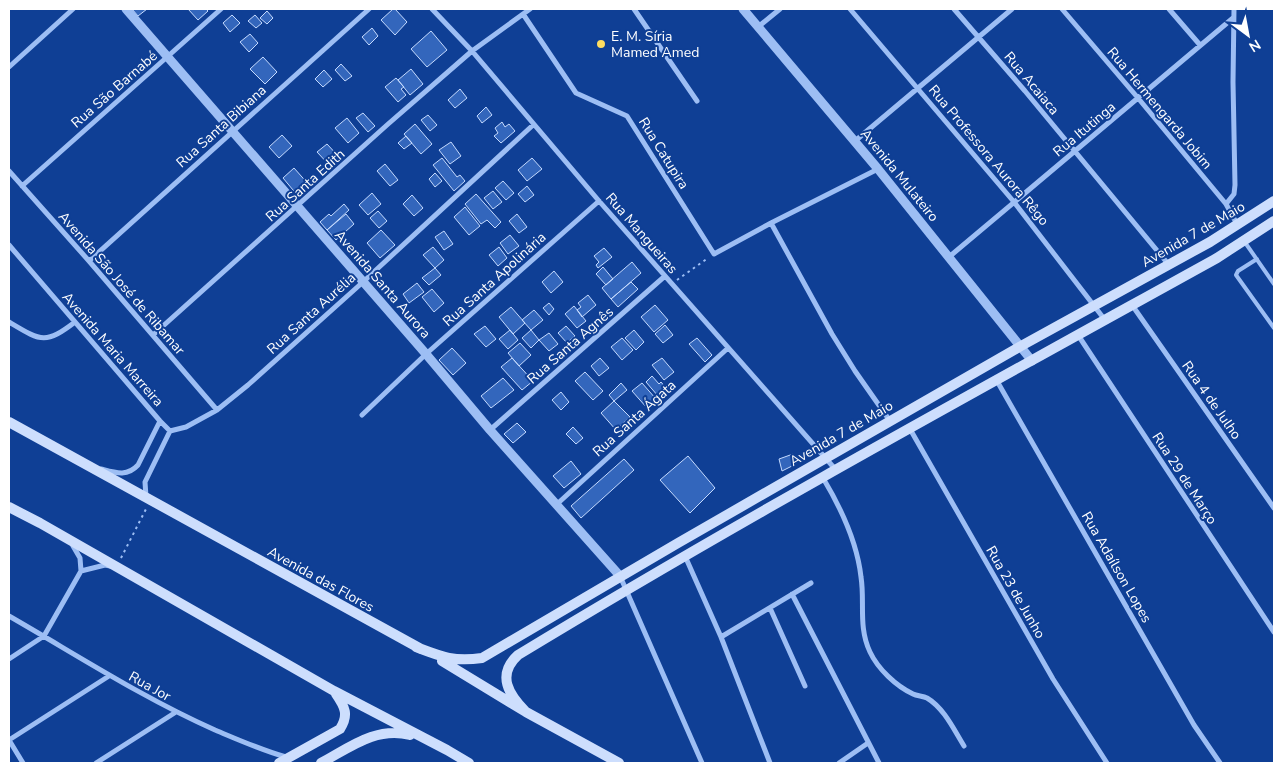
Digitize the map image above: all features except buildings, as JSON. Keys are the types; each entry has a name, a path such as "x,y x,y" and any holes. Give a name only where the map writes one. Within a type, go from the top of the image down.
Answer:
{"main road":[{"name":"Avenida 7 de Maio","path":"416,647 454,660 482,658 620,576 1020,346 1210,242 1274,201"},
{"path":"526,712 508,690 507,676 512,660 518,655 626,589 1132,305 1244,241 1274,221"},
{"name":"Avenida das Flores","path":"9,422 456,668 526,712 619,763"},
{"path":"9,507 65,537 118,562 334,691 469,763"},
{"path":"284,761 340,729 346,713 343,704 334,691"},
{"path":"321,763 375,734 392,732 412,736 447,750"}],"street":[{"path":"9,67 73,9"},
{"name":"Avenida Santa Aurora","path":"126,9 490,430 620,576"},
{"name":"Rua São Barnabé","path":"22,186 221,9"},
{"name":"Rua Santa Bibiana","path":"89,261 369,9"},
{"name":"Rua Mangueiras","path":"432,9 472,51 533,125 671,284 836,470"},
{"name":"Rua Santa Edith","path":"153,335 472,51 530,9"},
{"path":"634,9 697,101"},
{"name":"Avenida Mulateiro","path":"743,9 878,169 1032,361"},
{"path":"758,27 780,9"},
{"name":"Rua Professora Aurora Rêgo","path":"850,9 1014,202 1105,320"},
{"name":"Rua Acaiaca","path":"954,9 1169,265"},
{"path":"855,142 1012,9"},
{"name":"Rua Hermengarda Jobim","path":"1062,9 1226,204 1237,224"},
{"path":"1169,9 1200,46"},
{"path":"1226,204 1234,194 1235,185 1234,9"},
{"name":"Rua Catupira","path":"523,14 576,93 627,116 714,254"},
{"name":"Rua Itutinga","path":"949,257 1233,18"},
{"name":"Rua Santa Aurélia","path":"170,431 186,427 217,410 248,385 533,125"},
{"path":"714,254 878,169"},
{"name":"Avenida São José de Ribamar","path":"9,172 89,261 217,410"},
{"name":"Rua Santa Apolinária","path":"362,415 426,354 599,201"},
{"path":"771,223 832,334 890,421"},
{"name":"Avenida Maria Marreira","path":"9,245 160,421 138,465 133,471 125,474 101,469 72,457"},
{"name":"Rua Santa Agnês","path":"490,430 665,276"},
{"name":"Rua 4 de Julho","path":"1132,305 1274,508"},
{"path":"9,322 34,336 44,338 54,337 75,322"},
{"name":"Rua 29 de Março","path":"1078,335 1274,632"},
{"name":"Rua Santa Ágata","path":"556,505 728,348"},
{"name":"Rua Adaílson Lopes","path":"997,381 1194,725 1220,763"},
{"path":"146,497 145,482 170,431 160,421"},
{"name":"Rua 23 de Junho","path":"910,429 1053,679 1107,763"},
{"path":"823,478 839,506 852,537 861,576 862,631 870,653 886,674 898,685 913,694 927,698 944,714 964,746"},
{"path":"9,659 44,636 81,571 77,550 65,537"},
{"path":"684,556 721,637 770,763"},
{"path":"81,571 118,562"},
{"path":"620,576 702,763"},
{"path":"721,637 811,583"},
{"path":"792,594 879,763"},
{"path":"770,608 805,686"},
{"name":"Rua Jor","path":"9,616 109,676 176,712 284,761"},
{"path":"23,763 9,740 109,676"},
{"path":"96,763 176,712"},
{"path":"839,763 868,743"}],"lane":[{"path":"1244,241 1274,284"},
{"path":"1257,259 1238,271 1236,275 1274,328"}],"path":[{"path":"671,284 714,254"},
{"path":"118,562 146,510"}],"place":[{"name":"E. M. Síria Mamed Amed","path":"601,44"}]}
